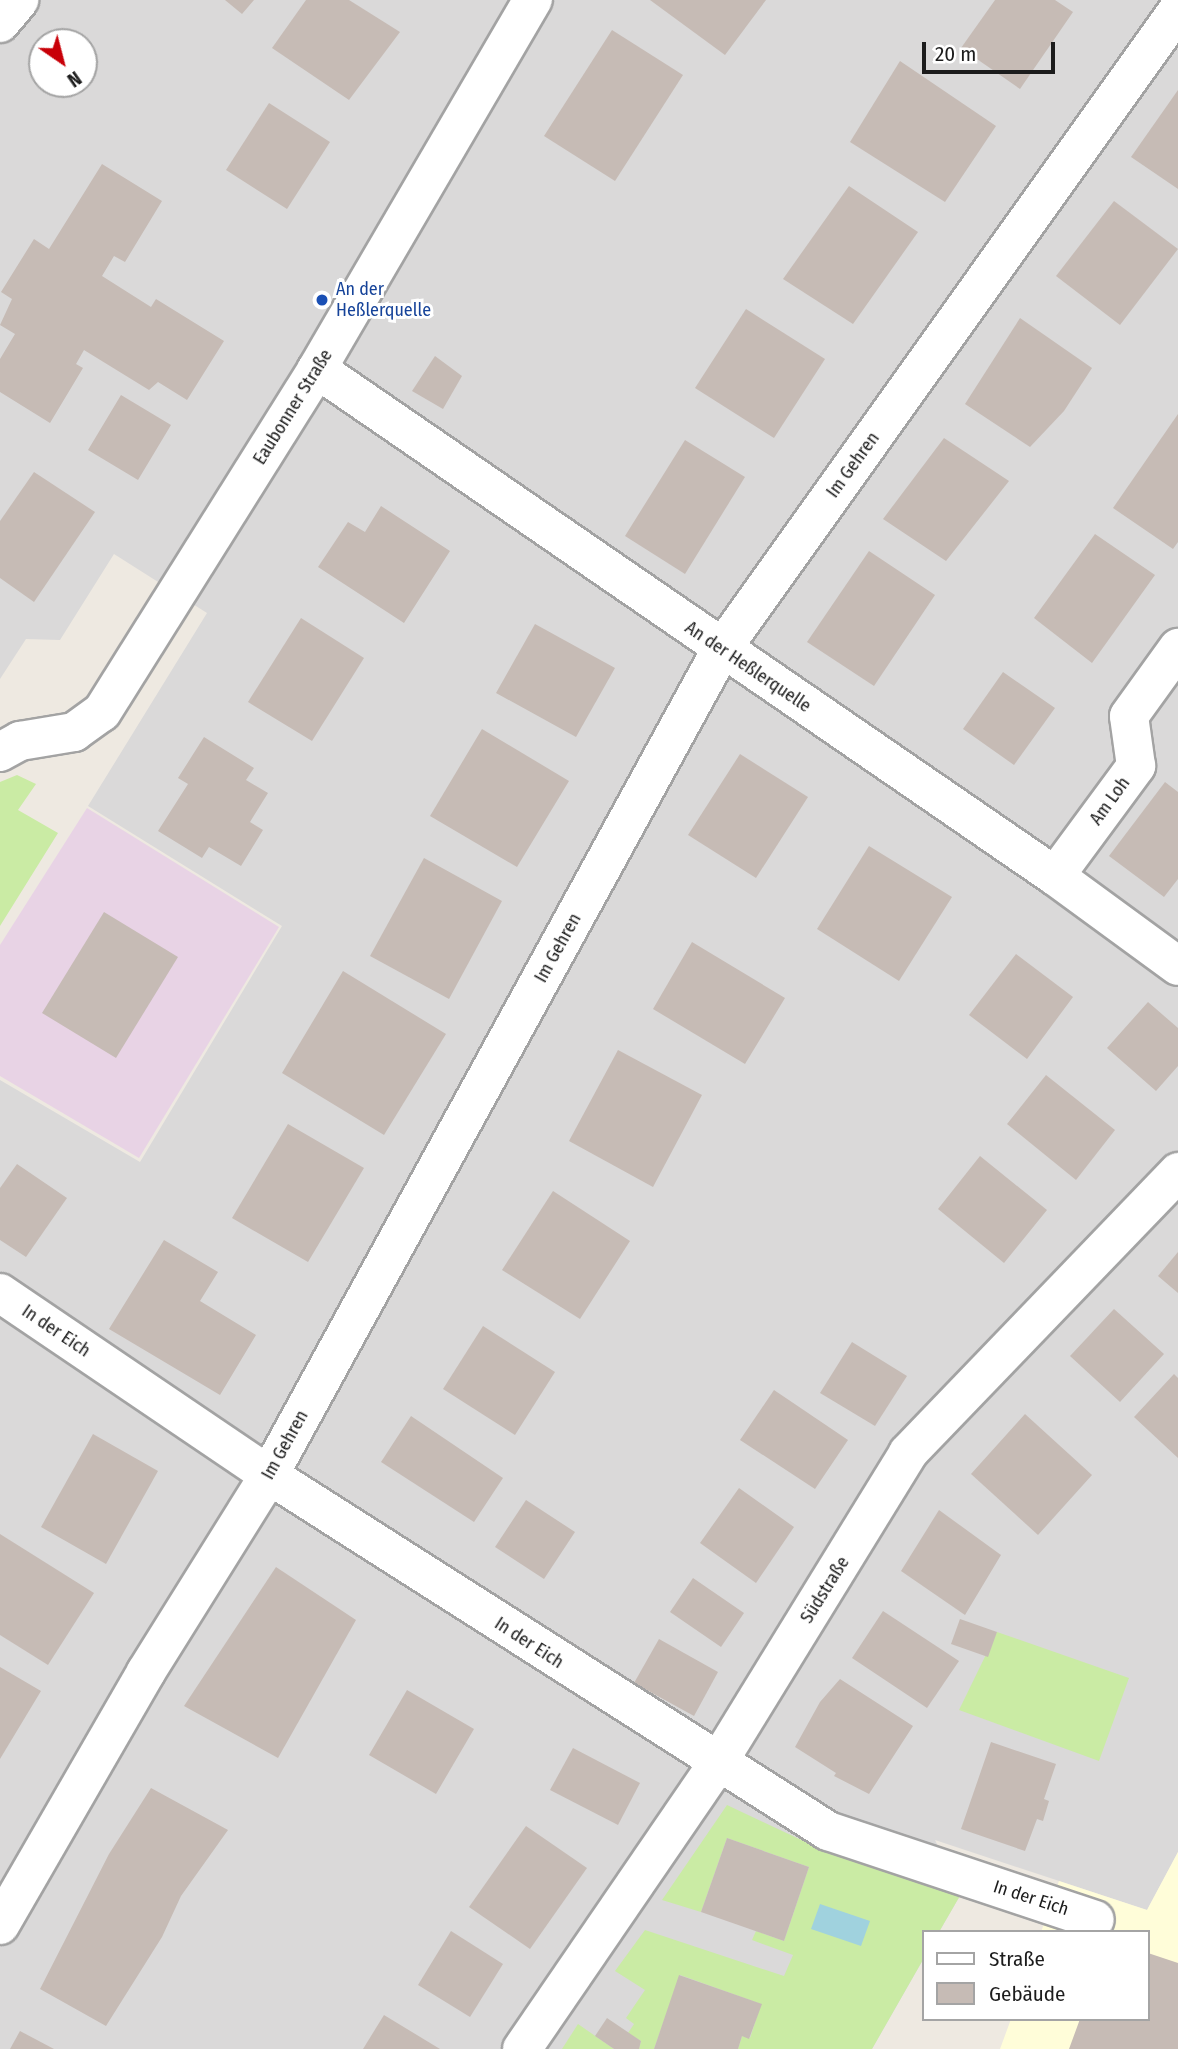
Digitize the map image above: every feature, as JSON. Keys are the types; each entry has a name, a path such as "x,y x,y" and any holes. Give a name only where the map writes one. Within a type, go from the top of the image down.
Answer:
{"street":[{"path":"0,23 19,0"},
{"name":"Eaubonner Straße","path":"0,752 20,741 74,732 102,712 317,369 533,0"},
{"name":"Im Gehren","path":"0,1925 146,1672 269,1475 721,650 1178,10"},
{"name":"An der Heßlerquelle","path":"317,369 721,650 1055,876 1178,966"},
{"name":"Am Loh","path":"1055,876 1136,766 1129,716 1178,648"},
{"name":"Südstraße","path":"522,2049 717,1764 908,1453 1178,1171"},
{"name":"In der Eich","path":"0,1293 269,1475 717,1764 828,1831 1095,1920"}],"shaded area":[{"path":"0,0 1178,0 1178,1852 1147,1910 935,1840 961,1894 940,1930 922,1930 922,1962 872,2049 0,2049 0,1080 140,1162 282,926 88,806 207,613 114,554 60,640 26,639 0,679"},
{"path":"87,808 279,927 139,1158 0,1076 0,945"},
{"path":"1178,1852 1178,2049 1000,2049 1010,2021 1150,2021 1150,1930 1042,1930 1059,1881 1147,1910"}],"green space":[{"path":"17,775 36,784 18,810 58,833 0,926 0,782"},
{"path":"997,1632 1129,1678 1099,1761 959,1710"},
{"path":"727,1805 812,1845 961,1894 940,1930 922,1930 922,1962 872,2049 738,2049 742,2036 750,2038 761,2004 680,1975 654,2049 639,2049 641,2041 628,2033 634,2024 626,2018 645,1990 615,1971 645,1930 784,1976 793,1955 752,1940 756,1931 784,1941 809,1867 727,1838 701,1912 662,1900"},
{"path":"578,2024 614,2049 562,2049"}],"water":[{"path":"820,1904 870,1921 861,1946 811,1929"}],"building":[{"path":"225,0 254,0 242,14"},
{"path":"306,0 349,0 400,32 349,100 272,48"},
{"path":"650,0 766,0 725,55"},
{"path":"995,0 1055,0 1073,12 1020,89 961,48"},
{"path":"612,30 683,75 615,181 544,136"},
{"path":"900,61 996,126 945,202 850,142"},
{"path":"1178,90 1178,189 1131,157"},
{"path":"269,103 330,142 287,209 226,170"},
{"path":"102,164 162,201 125,262 114,256 102,276 151,307 156,299 224,341 187,400 158,382 149,390 84,350 76,364 83,368 50,423 0,392 0,359 15,334 0,325 12,299 1,292 34,239 49,249"},
{"path":"849,186 918,232 853,324 783,279"},
{"path":"1114,201 1178,249 1120,325 1056,276"},
{"path":"746,309 825,359 774,438 695,388"},
{"path":"1020,318 1092,368 1064,411 1030,447 965,404"},
{"path":"435,356 462,376 443,409 412,391"},
{"path":"121,395 171,425 138,480 88,450"},
{"path":"1178,414 1178,542 1173,549 1113,508"},
{"path":"944,438 1009,481 946,561 883,519"},
{"path":"685,440 745,477 685,574 625,536"},
{"path":"34,472 95,512 34,602 0,578 0,521"},
{"path":"381,506 450,551 404,623 318,567 348,522 365,532"},
{"path":"1095,534 1155,575 1092,663 1034,618"},
{"path":"869,551 935,595 874,686 807,642"},
{"path":"301,618 364,658 312,741 248,702"},
{"path":"535,624 615,668 576,737 496,693"},
{"path":"1003,672 1055,708 1014,765 963,729"},
{"path":"482,729 569,781 517,867 430,816"},
{"path":"204,737 254,768 246,780 268,793 250,822 263,830 241,866 209,847 202,858 158,831 188,784 178,778"},
{"path":"740,754 808,797 756,878 688,835"},
{"path":"1165,782 1178,792 1178,879 1164,897 1109,856"},
{"path":"869,846 952,897 899,981 817,929"},
{"path":"424,858 502,901 449,999 370,956"},
{"path":"104,912 178,957 116,1058 42,1013"},
{"path":"692,942 785,998 745,1064 653,1009"},
{"path":"1016,954 1073,997 1027,1059 969,1015"},
{"path":"343,971 446,1034 384,1135 282,1073"},
{"path":"1148,1002 1178,1028 1178,1066 1156,1091 1107,1048"},
{"path":"618,1050 702,1095 653,1187 569,1141"},
{"path":"1046,1075 1115,1130 1076,1180 1007,1124"},
{"path":"288,1124 364,1168 308,1262 232,1218"},
{"path":"980,1156 1047,1210 1004,1263 938,1209"},
{"path":"17,1164 67,1198 26,1257 0,1240 0,1188"},
{"path":"553,1191 630,1241 580,1319 502,1270"},
{"path":"164,1240 218,1272 200,1301 256,1335 220,1395 109,1329"},
{"path":"1178,1252 1178,1293 1158,1276"},
{"path":"1114,1309 1164,1354 1120,1402 1070,1356"},
{"path":"483,1326 555,1372 515,1435 443,1389"},
{"path":"852,1342 907,1376 875,1426 820,1393"},
{"path":"1174,1374 1178,1378 1178,1458 1134,1417"},
{"path":"774,1390 848,1440 815,1489 740,1440"},
{"path":"1025,1414 1092,1475 1038,1535 971,1474"},
{"path":"411,1416 503,1478 474,1522 381,1462"},
{"path":"93,1434 158,1471 106,1564 41,1527"},
{"path":"739,1488 794,1527 756,1583 700,1543"},
{"path":"526,1500 575,1532 544,1579 495,1547"},
{"path":"939,1510 1001,1555 965,1615 901,1571"},
{"path":"0,1534 94,1593 48,1665 0,1635"},
{"path":"276,1567 356,1620 278,1758 184,1706"},
{"path":"693,1578 744,1613 721,1647 670,1612"},
{"path":"883,1611 959,1661 927,1708 852,1658"},
{"path":"960,1619 997,1632 988,1657 951,1644"},
{"path":"659,1639 718,1672 694,1716 634,1683"},
{"path":"0,1667 41,1691 0,1759"},
{"path":"840,1679 913,1726 869,1794 834,1776 836,1773 795,1747 820,1702"},
{"path":"407,1690 474,1729 436,1794 369,1755"},
{"path":"991,1742 1056,1764 1044,1799 1049,1801 1043,1821 1037,1819 1025,1851 961,1829"},
{"path":"573,1748 640,1783 618,1825 550,1790"},
{"path":"151,1788 228,1830 181,1896 162,1937 106,2026 40,1989 109,1854"},
{"path":"526,1826 587,1868 530,1949 469,1907"},
{"path":"727,1838 809,1867 784,1941 701,1912"},
{"path":"451,1931 503,1964 470,2017 418,1985"},
{"path":"1150,1954 1178,1963 1178,2049 1069,2049 1079,2021 1150,2021"},
{"path":"679,1975 762,2004 749,2039 742,2036 738,2049 654,2049"},
{"path":"384,2015 440,2049 363,2049"},
{"path":"607,2018 641,2041 639,2049 614,2049 595,2036"},
{"path":"20,2031 54,2049 10,2049"}],"place":[{"name":"An der Heßlerquelle","path":"322,300"}]}
